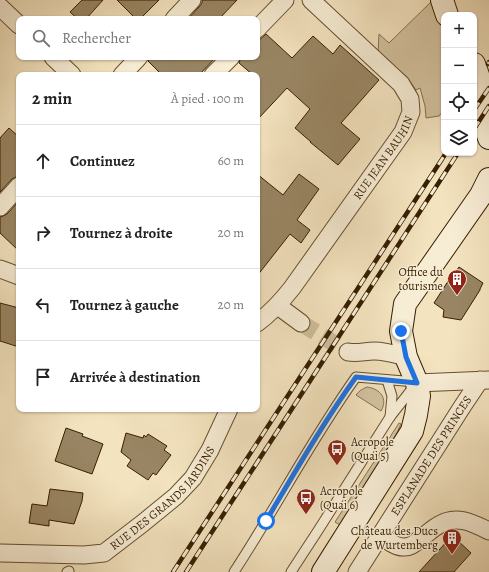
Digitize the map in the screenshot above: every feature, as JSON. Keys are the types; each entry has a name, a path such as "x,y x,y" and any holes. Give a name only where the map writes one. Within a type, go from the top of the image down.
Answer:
{"main road":[{"path":"442,0 446,12"},
{"path":"453,0 457,12"},
{"path":"477,72 489,106"},
{"path":"477,103 489,138"},
{"path":"323,572 412,431 419,396 417,383 406,357 401,331 405,304 486,189"}],"street":[{"path":"177,16 192,0"},
{"path":"260,26 285,0"},
{"name":"RUE JEAN BAUHIN","path":"260,321 278,306 296,282 403,132 412,112 410,99 401,84 311,0"},
{"path":"0,7 16,22"},
{"path":"56,60 69,72"},
{"path":"125,72 136,60"},
{"path":"216,72 228,60"},
{"path":"0,207 16,189"},
{"path":"0,269 16,275"},
{"path":"278,306 301,323"},
{"path":"348,352 386,352 406,357"},
{"path":"417,383 485,380"},
{"name":"ESPLANADE DES PRINCES","path":"357,572 462,407 485,380"},
{"name":"RUE DES GRANDS JARDINS","path":"0,553 84,555 104,553 176,496 193,478 210,450 228,412"},
{"path":"380,535 396,546 405,547 412,545 439,524 448,520 462,519 482,527"}],"lane":[{"path":"234,572 312,445 356,377 417,383"},
{"path":"387,380 392,396 390,417"},
{"path":"291,572 390,417 417,383"}],"shaded area":[{"path":"434,0 441,22 441,114 439,116 426,118 425,106 420,88 416,90 407,77 378,54 379,34 389,43"},
{"path":"367,387 376,390 382,395 384,402 381,411 356,395"},
{"path":"399,423 401,424 389,450 325,555 322,553 340,525 335,522"}],"building":[{"path":"82,0 103,0 89,16 75,16 70,12"},
{"path":"117,0 159,0 143,16 133,16"},
{"path":"202,0 237,0 222,16 191,16 202,3"},
{"path":"266,34 292,58 313,36 333,54 340,45 379,80 341,123 360,139 338,165 295,128 310,109 287,88 260,117 260,72 250,72 239,63 240,60 260,60 260,39"},
{"path":"213,60 202,72 159,72 148,61"},
{"path":"9,128 16,134 16,177 12,179 0,192 0,138"},
{"path":"299,174 319,189 297,220 310,230 301,243 290,234 260,272 260,176 283,195"},
{"path":"16,204 16,248 0,233 0,217 7,214"},
{"name":"Office du tourisme","path":"459,267 483,283 461,320 443,317 444,310 434,303 454,272 455,273"},
{"path":"0,303 16,307 16,346 0,341"},
{"path":"66,428 83,434 82,436 103,444 92,474 55,461"},
{"path":"126,433 143,438 144,435 146,437 148,434 167,446 164,450 171,455 156,475 153,473 148,480 127,466 131,460 121,452"},
{"path":"50,489 83,493 82,501 74,524 49,520 49,526 29,523 32,504 47,506"},
{"name":"Château des Ducs de Wurtemberg","path":"455,538 471,553 454,572 419,572 449,539"}],"tunnel":[{"path":"301,323 348,352"}],"railway":[{"path":"477,106 489,88"},
{"path":"477,124 489,106"},
{"path":"173,572 444,156"},
{"path":"186,572 456,156"}],"place":[{"name":"Office du tourisme","path":"457,296"},
{"name":"Acropole (Quai 5)","path":"337,466"},
{"name":"Acropole (Quai 6)","path":"306,515"},
{"name":"Château des Ducs de Wurtemberg","path":"452,555"}],"route":[{"path":"266,521 299,465 356,377 417,383 406,357 401,331"}]}
